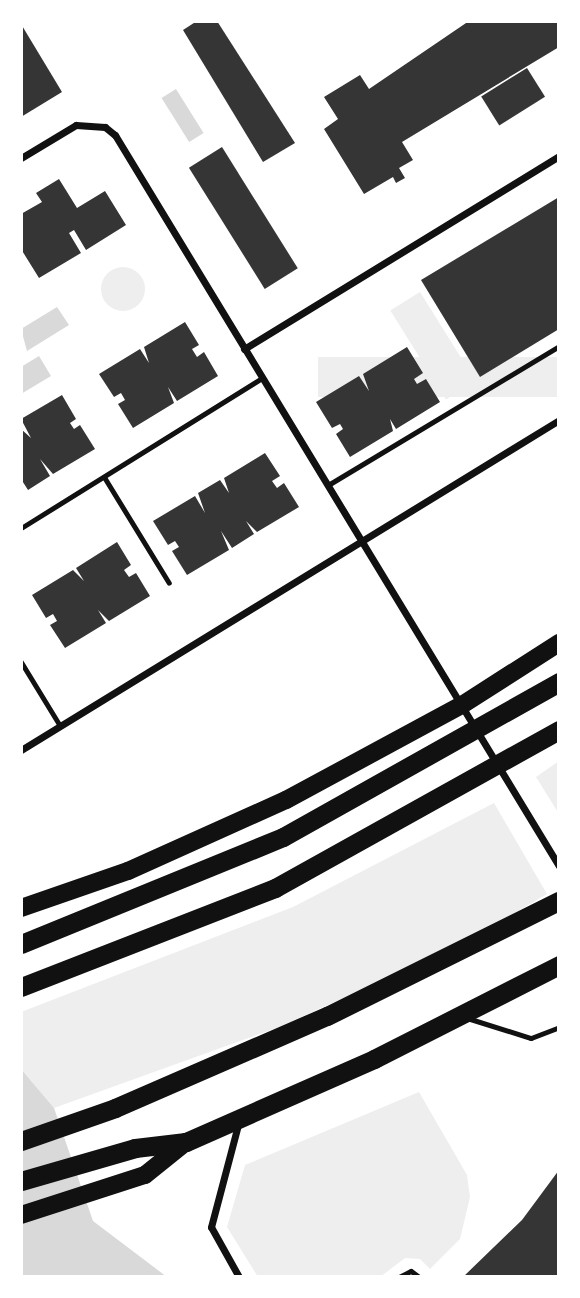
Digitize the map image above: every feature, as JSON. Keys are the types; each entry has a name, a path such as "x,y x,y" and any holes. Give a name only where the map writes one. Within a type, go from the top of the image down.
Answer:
{"highway":[{"path":"21,944 253,852 479,733 559,682"},
{"path":"21,987 275,888 500,768 559,730"},
{"path":"21,1141 115,1108 443,962 559,901"},
{"path":"21,1181 135,1148 186,1142 460,1016 559,965"}],"main road":[{"path":"21,908 210,835 462,705 559,643"},
{"path":"21,1215 145,1175 186,1142"}],"street":[{"path":"21,159 76,125 105,127 115,135 559,866"},
{"path":"244,349 559,156"},
{"path":"21,750 362,539 559,421"},
{"path":"239,1277 211,1227 240,1119"}],"lane":[{"path":"328,485 559,346"},
{"path":"21,528 262,378"},
{"path":"104,477 169,583"},
{"path":"21,662 60,726"},
{"path":"460,1016 531,1038 559,1027"},
{"path":"399,1277 411,1271 419,1277"}],"shaded area":[{"path":"176,89 204,133 189,142 162,98"},
{"path":"123,267 139,273 145,289 139,305 123,311 107,305 101,289 107,273"},
{"path":"420,292 476,381 446,400 390,311"},
{"path":"57,307 69,325 27,351 21,329"},
{"path":"39,356 51,376 21,394 21,367"},
{"path":"318,357 559,357 559,397 318,397"},
{"path":"559,761 559,814 536,777"},
{"path":"494,803 547,894 454,948 279,1027 54,1108 21,1069 21,1012 293,907"},
{"path":"21,1069 54,1108 93,1221 167,1277 21,1277"},
{"path":"419,1092 467,1175 470,1197 460,1239 430,1269 420,1259 405,1258 380,1277 258,1277 227,1227 245,1165"}],"building":[{"path":"197,21 217,21 295,143 263,162 183,30"},
{"path":"469,21 559,21 559,47 402,142 413,160 399,168 405,178 396,183 393,177 364,194 324,129 338,119 324,97 360,75 369,89"},
{"path":"21,24 62,92 21,117"},
{"path":"527,68 545,97 499,125 481,97"},
{"path":"222,147 298,268 265,289 189,168"},
{"path":"59,179 77,208 105,191 126,225 86,250 74,230 69,233 81,253 39,278 21,249 21,214 42,202 36,193"},
{"path":"559,197 559,329 480,377 421,280"},
{"path":"185,322 199,345 192,349 197,357 204,352 218,376 177,401 168,387 174,403 133,428 118,404 125,400 121,393 114,397 99,374 140,349 149,363 144,347"},
{"path":"407,347 423,373 414,379 417,384 426,379 440,402 396,429 390,419 393,431 350,457 336,434 343,429 340,424 332,428 316,402 359,376 369,391 363,374"},
{"path":"62,395 76,419 70,423 74,429 80,425 95,449 53,474 40,459 50,476 28,490 21,479 21,429 31,438 21,419"},
{"path":"265,453 280,476 272,481 277,488 284,483 299,507 257,532 246,521 254,534 232,548 221,531 229,550 187,575 172,551 179,547 175,541 168,545 153,521 195,496 205,513 198,493 220,480 229,493 224,478"},
{"path":"117,542 131,565 124,570 129,577 136,573 150,596 109,621 98,610 106,623 65,648 50,625 57,621 53,614 46,618 32,595 73,570 84,581 76,568"},
{"path":"559,1170 559,1277 463,1277 522,1220"}]}
